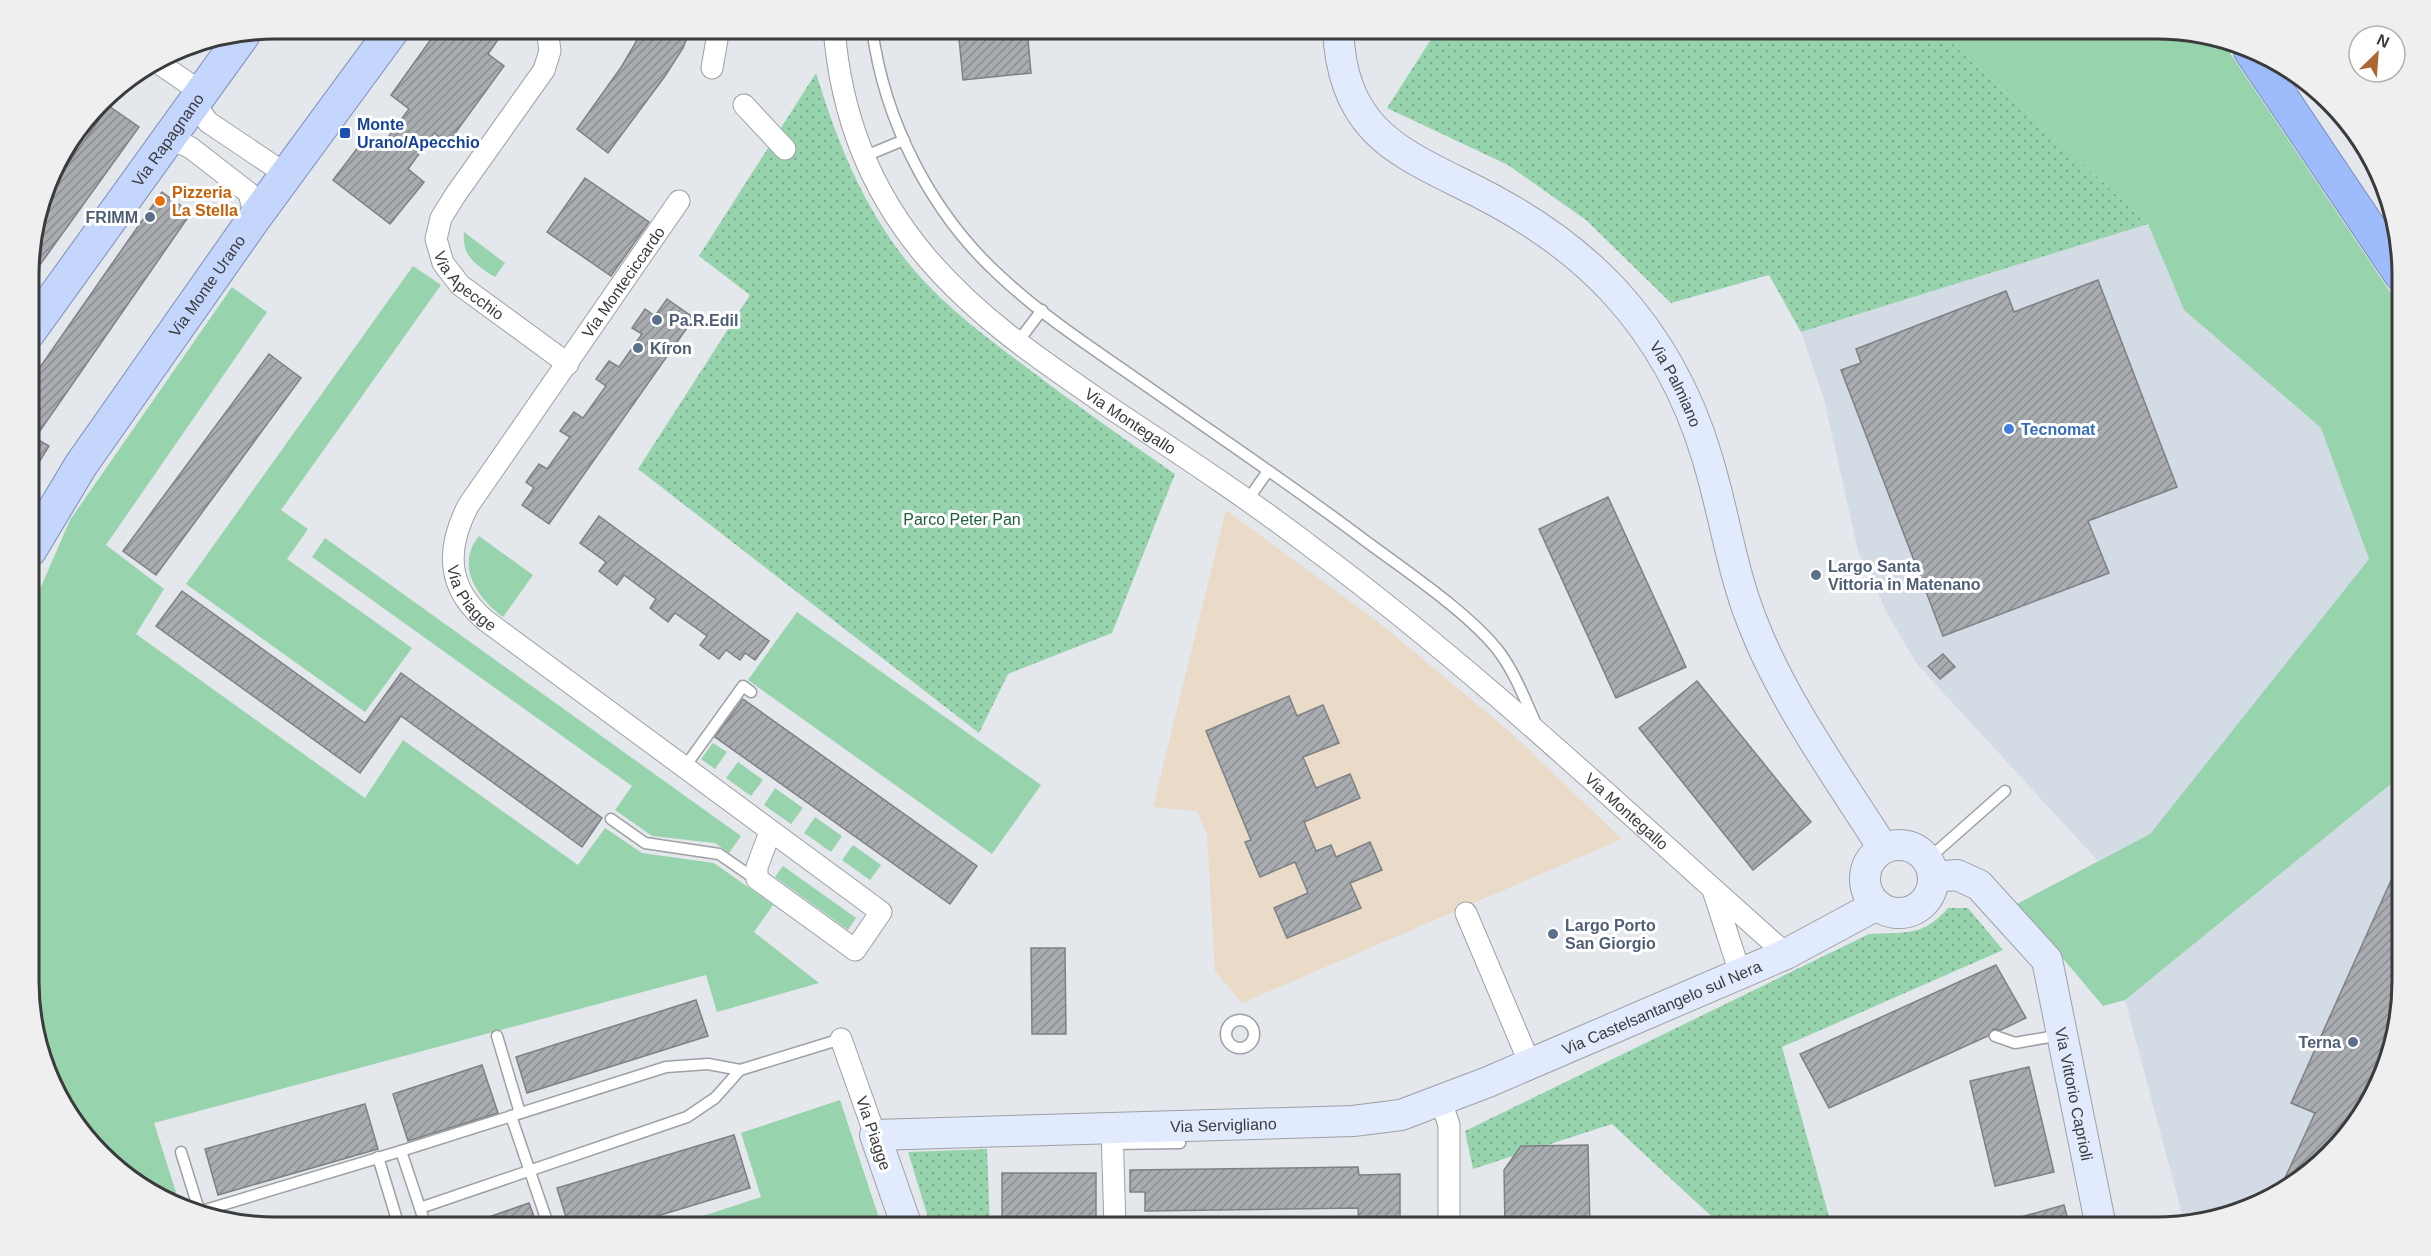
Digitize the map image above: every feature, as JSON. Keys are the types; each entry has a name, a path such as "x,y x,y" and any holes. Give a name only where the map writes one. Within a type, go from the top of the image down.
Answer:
{"highway":[{"path":"2258,62 2391,261"}],"main road":[{"name":"Via Monte Urano","path":"39,535 81,465 255,217 386,39"},
{"name":"Via Rapagnano","path":"39,318 238,42"}],"street":[{"name":"Via Apecchio","path":"548,39 550,51 544,70 441,218 436,239 441,259 455,280 568,364"},
{"path":"712,68 717,39"},
{"name":"Via Montegallo","path":"835,39 844,102 863,158 891,212 921,251 973,308 1017,343 1247,501 1396,611 1540,733 1786,954"},
{"name":"Via Palmiano","path":"1340,39 1346,80 1360,109 1382,138 1413,160 1499,202 1555,238 1615,292 1654,343 1684,397 1699,434 1711,472 1734,569 1753,624 1788,694 1883,848"},
{"path":"164,67 201,92 198,108 208,122 275,167 282,168 294,164"},
{"path":"744,105 785,149"},
{"path":"161,146 181,143 191,148 249,193 255,217"},
{"name":"Via Monteciccardo","path":"568,364 679,201"},
{"name":"Via Piagge","path":"568,364 468,506 454,544 454,573 462,592 485,620 881,912 855,950 760,882"},
{"path":"760,882 755,876 756,870 770,832"},
{"path":"1905,845 1916,849 1930,869 1927,898 1919,907 1898,913 1876,905 1869,896 1865,875 1868,864 1883,848 1905,845"},
{"name":"Via Vittorio Caprioli","path":"1930,869 1957,875 1979,885 2048,960 2099,1217"},
{"name":"Via Montegallo","path":"1712,889 1740,973"},
{"name":"Via Castelsantangelo sul Nera","path":"1441,1101 1786,954 1876,905"},
{"path":"1466,913 1530,1064"},
{"name":"Via Piagge","path":"841,1039 904,1217"},
{"path":"1441,1101 1449,1125 1449,1217"},
{"name":"Via Servigliano","path":"875,1135 1112,1135 1353,1121 1401,1115 1441,1101"},
{"path":"1112,1135 1115,1217"}],"lane":[{"name":"Via Montegallo","path":"874,39 881,76 904,140 931,191 966,241 1000,277 1042,310 1424,585 1487,638 1513,674 1540,733"},
{"path":"863,158 904,140"},
{"path":"1017,343 1042,310"},
{"path":"1247,501 1268,471"},
{"path":"684,768 743,686 751,692"},
{"path":"1930,869 2005,791"},
{"path":"611,819 645,843 719,854 760,882"},
{"path":"1995,1036 2015,1043 2063,1035"},
{"path":"497,1036 530,1171 546,1217"},
{"path":"209,1207 400,1151 673,1065 708,1064 740,1070 841,1039"},
{"path":"420,1208 687,1117 715,1098 740,1070"},
{"path":"1112,1135 1180,1143"},
{"path":"400,1151 423,1217"},
{"path":"181,1152 199,1204"},
{"path":"378,1157 396,1217"}],"shaded area":[{"path":"2148,224 2184,310 2321,428 2369,559 2150,834 2098,861 1917,664 1888,615 1858,551 1824,399 1801,332"},
{"path":"1226,510 1382,625 1509,731 1622,839 1242,1003 1215,971 1207,834 1197,811 1153,807"},
{"path":"2392,783 2392,981 2390,1012 2384,1042 2368,1086 2352,1112 2334,1137 2312,1159 2261,1193 2217,1209 2182,1215 2125,1000"}],"green space":[{"path":"1433,39 1948,39 2148,224 1801,332 1769,275 1671,303 1586,220 1508,165 1387,108"},
{"path":"1948,39 2156,39 2187,41 2229,51 2392,295 2392,783 2125,1000 2103,1006 2017,904 2150,834 2369,559 2321,428 2184,310 2148,224"},
{"name":"Parco Peter Pan","path":"816,73 831,119 859,185 882,227 924,281 990,340 1175,474 1112,633 1008,674 979,733 638,469 750,295 699,256"},
{"path":"464,232 505,263 495,277 476,264 468,254 465,248"},
{"path":"413,266 441,285 281,510 308,529 287,559 412,648 365,712 186,584"},
{"path":"232,287 267,312 106,545 164,589 136,634 365,798 403,740 578,865 605,828 642,853 714,863 773,905 754,932 819,983 717,1012 706,975 154,1123 177,1196 144,1177 119,1159 97,1137 79,1112 57,1072 47,1042 41,1012 39,981 39,591 70,520"},
{"path":"479,536 533,575 503,617 485,600 472,580 469,558 472,547"},
{"path":"325,538 741,836 729,853 715,843 652,836 615,810 632,786 312,557"},
{"path":"797,612 1041,785 992,854 748,680"},
{"path":"713,743 727,752 715,769 701,759"},
{"path":"738,762 763,780 751,796 726,778"},
{"path":"775,788 803,808 791,824 764,805"},
{"path":"815,817 842,836 831,852 804,833"},
{"path":"853,845 881,865 870,880 842,860"},
{"path":"783,866 856,918 848,930 775,877"},
{"path":"1948,908 1968,908 2003,950 1782,1047 1829,1217 1712,1217 1612,1124 1473,1169 1465,1131 1869,934 1913,931 1930,924"},
{"path":"840,1100 879,1217 700,1217 761,1197 741,1133"},
{"path":"987,1149 990,1217 928,1217 908,1152"}],"building":[{"path":"431,39 498,39 488,54 504,66 448,143 434,133 408,169 424,182 390,224 333,180 366,137 380,148 409,109 391,95"},
{"path":"638,39 687,39 665,76 608,153 577,129 622,66"},
{"path":"959,39 1028,39 1031,73 963,80"},
{"path":"110,106 139,127 40,265 47,214 62,171"},
{"path":"585,178 649,222 611,276 547,232"},
{"path":"162,192 191,213 39,432 39,369"},
{"name":"Tecnomat","path":"2098,280 2177,487 2088,521 2109,573 1943,636 1841,370 1861,363 1856,349 2006,291 2014,312"},
{"path":"667,299 694,318 549,524 522,505 534,488 526,482 539,464 547,469 570,437 560,431 574,412 583,418 606,386 596,379 609,361 619,367 642,334 632,328 645,309 655,316"},
{"path":"269,354 301,378 156,575 123,551"},
{"path":"39,440 49,446 39,462"},
{"path":"1608,497 1686,667 1616,698 1539,529"},
{"path":"599,516 769,641 755,660 745,653 740,660 726,650 719,659 700,645 707,636 675,613 668,622 650,608 656,599 624,575 617,585 599,571 606,562 580,543"},
{"path":"182,591 365,723 401,673 602,818 582,847 401,716 360,773 156,626"},
{"path":"1943,654 1955,667 1940,679 1928,666"},
{"path":"1697,681 1811,822 1753,870 1639,728"},
{"path":"1289,696 1297,716 1323,705 1339,743 1303,757 1316,788 1350,774 1360,798 1304,822 1316,851 1331,845 1336,857 1370,842 1382,870 1350,883 1361,908 1287,938 1274,908 1308,893 1295,862 1260,877 1245,842 1251,840 1206,731"},
{"path":"743,699 977,866 950,904 715,737"},
{"name":"Terna","path":"2392,878 2390,1012 2384,1042 2375,1070 2365,1091 2334,1137 2312,1159 2285,1178 2315,1113 2291,1103"},
{"path":"1031,948 1065,948 1066,1034 1032,1034"},
{"path":"1996,965 2026,1018 2001,1030 1993,1029 1988,1036 1829,1108 1800,1054"},
{"path":"696,1000 708,1036 527,1093 516,1057"},
{"path":"482,1065 498,1113 408,1141 393,1094"},
{"path":"2029,1067 2054,1172 1995,1186 1970,1081"},
{"path":"365,1104 378,1149 218,1195 205,1149"},
{"path":"734,1135 750,1188 654,1217 566,1217 557,1188"},
{"path":"1588,1145 1590,1217 1505,1217 1504,1170 1521,1146"},
{"path":"1358,1167 1359,1175 1400,1174 1400,1217 1358,1217 1358,1208 1145,1211 1145,1192 1130,1192 1130,1170"},
{"path":"1002,1173 1096,1173 1096,1217 1002,1217"},
{"path":"529,1203 534,1217 489,1217"},
{"path":"2064,1205 2067,1217 2021,1217"}],"place":[{"name":"Monte Urano/Apecchio","path":"345,133"},
{"name":"Pizzeria La Stella","path":"160,201"},
{"name":"FRIMM","path":"150,217"},
{"name":"Pa.R.Edil","path":"657,320"},
{"name":"Kíron","path":"638,348"},
{"name":"Tecnomat","path":"2009,429"},
{"name":"Largo Santa Vittoria in Matenano","path":"1816,575"},
{"name":"Largo Porto San Giorgio","path":"1553,934"},
{"name":"Terna","path":"2353,1042"}]}
